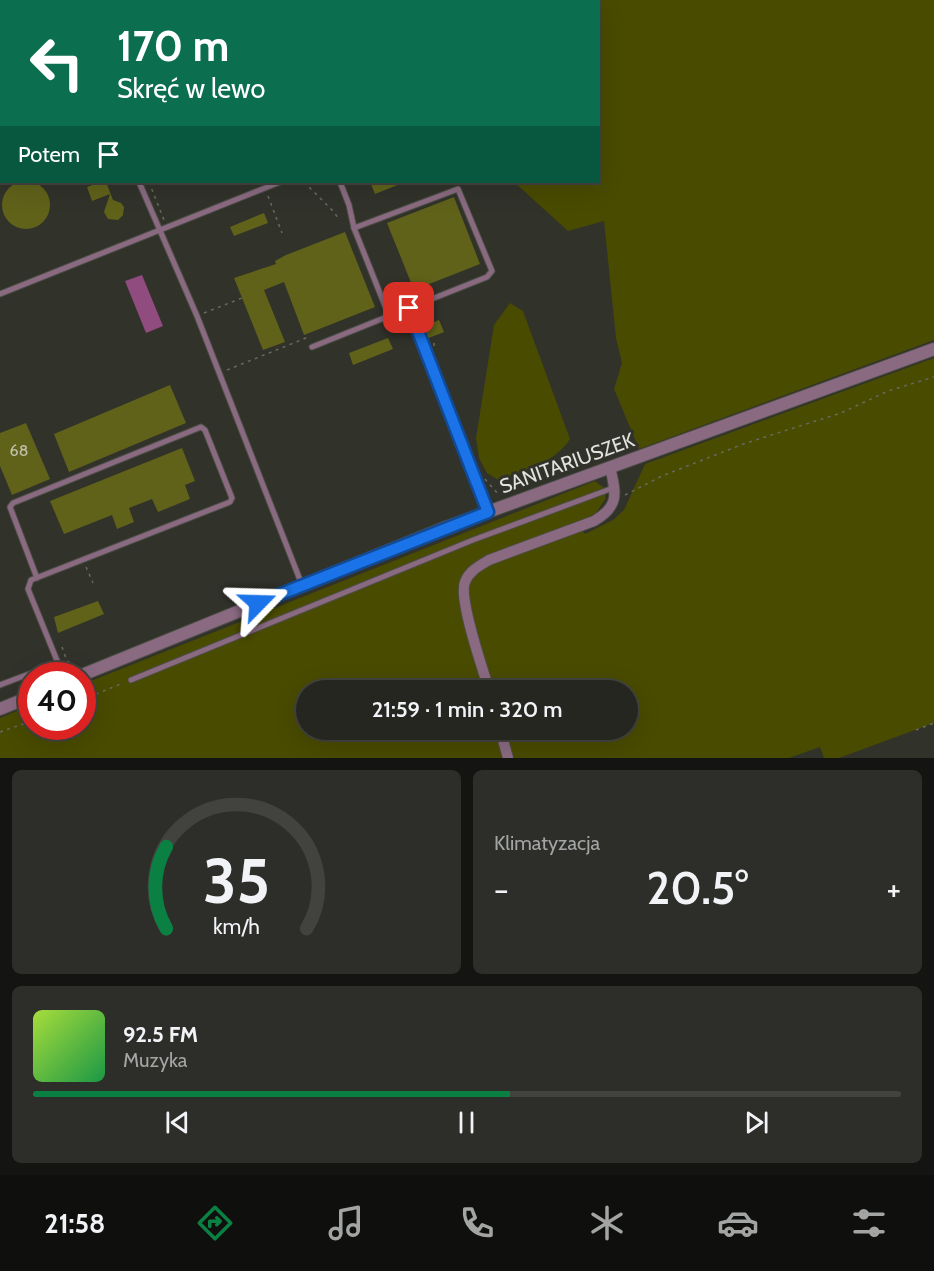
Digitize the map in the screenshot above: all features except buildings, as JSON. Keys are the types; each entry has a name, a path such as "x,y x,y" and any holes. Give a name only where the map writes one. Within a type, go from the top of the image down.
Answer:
{"street":[{"name":"SANITARIUSZEK","path":"96,664 488,512 934,349"},
{"path":"486,680 464,603 464,583 474,569 489,560 594,521 607,514 614,502 615,488 610,467"},
{"path":"0,710 18,702"},
{"path":"503,740 508,758"}],"lane":[{"path":"139,183 197,316 302,585"},
{"path":"0,294 278,183"},
{"path":"340,183 349,205 354,228 389,316"},
{"path":"312,347 491,275 492,271 460,192 453,189 354,228"},
{"path":"409,308 488,512"},
{"path":"37,578 10,507 13,503 201,428 205,430 232,498 230,502 83,560 37,578 31,580 28,589 58,662"},
{"path":"131,680 462,544 615,488"},
{"path":"0,685 18,678"}],"path":[{"path":"305,183 338,218"},
{"path":"265,188 282,233"},
{"path":"197,316 242,298"},
{"path":"219,373 306,338 312,347"},
{"path":"614,502 653,480 733,448 841,413 888,392 934,377"},
{"path":"83,560 93,583"},
{"path":"62,647 69,662"},
{"path":"96,694 131,680"},
{"path":"916,730 934,723"},
{"path":"0,732 18,726"}],"shaded area":[{"path":"600,0 934,0 934,340 639,449 614,389 622,363 616,338 604,221 568,231 515,183 600,183"},
{"path":"142,275 163,326 146,333 125,281"},
{"path":"510,303 523,311 570,439 564,447 547,460 498,480 487,473 479,458 476,438 494,325"},
{"path":"934,358 934,723 839,758 824,758 820,747 789,758 0,758 0,718 18,710 18,740 96,740 96,679 595,481 604,488 606,498 596,513 578,523 585,534 613,520 624,510 645,464"}],"route":[{"path":"258,603 488,512 409,308"}]}
